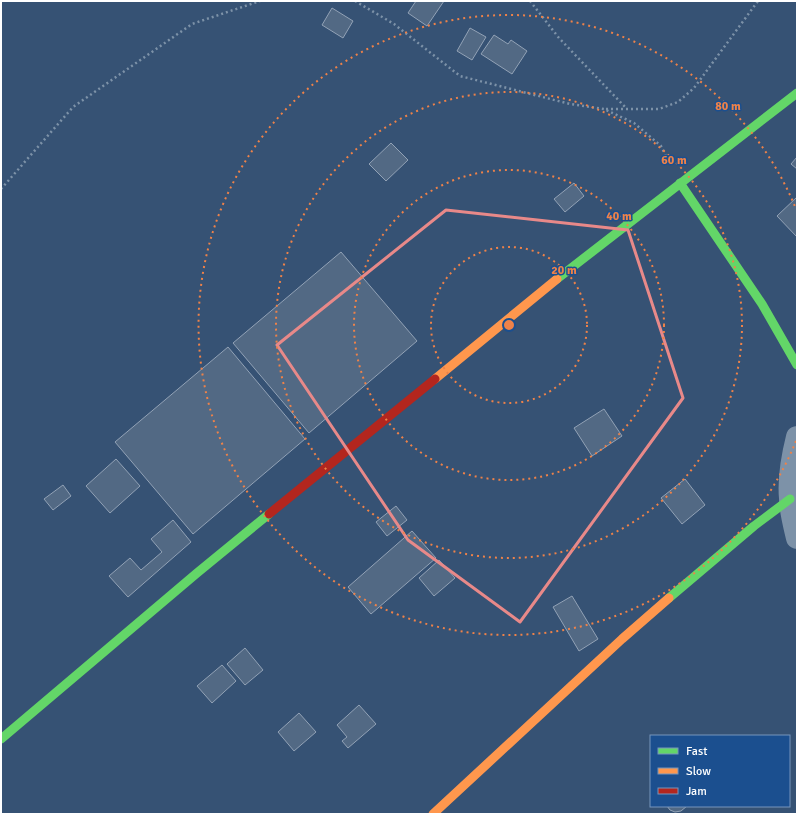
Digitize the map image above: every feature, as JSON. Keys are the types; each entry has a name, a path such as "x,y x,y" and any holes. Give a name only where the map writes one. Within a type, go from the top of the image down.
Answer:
{"main road":[{"path":"1,739 197,573 422,388 546,288 797,93"},
{"path":"680,184 762,304 797,365"},
{"path":"433,814 622,639 754,526 790,499"}],"street":[{"path":"797,437 790,477 790,499 797,538"}],"path":[{"path":"1,189 73,107 192,24 260,1"},
{"path":"355,1 394,24 460,76 570,104 604,109 659,109 678,102 694,88 758,1"},
{"path":"530,1 559,38 627,109"},
{"path":"604,109 634,123 661,146 680,184"}],"highlighted area":[{"path":"446,210 628,230 683,398 520,622 408,540 277,345"}],"building":[{"path":"416,1 444,1 427,26 408,13"},
{"path":"332,8 353,21 343,38 322,25"},
{"path":"470,28 486,37 472,60 457,51"},
{"path":"494,35 508,44 511,40 527,51 512,74 481,54"},
{"path":"391,143 408,160 386,181 369,164"},
{"path":"797,157 797,169 791,164"},
{"path":"574,183 584,196 565,212 554,199"},
{"path":"797,197 797,237 777,216"},
{"path":"341,252 417,341 309,433 233,343"},
{"path":"228,347 305,439 193,534 115,442"},
{"path":"604,409 622,436 592,456 574,428"},
{"path":"116,459 140,486 110,513 86,486"},
{"path":"685,479 705,505 682,524 661,498"},
{"path":"63,485 71,496 53,510 44,499"},
{"path":"396,506 407,520 387,536 376,522"},
{"path":"173,520 191,542 128,597 109,576 130,558 141,570 162,552 151,539"},
{"path":"412,531 436,558 371,614 348,587"},
{"path":"439,560 455,578 434,596 419,578"},
{"path":"572,596 598,639 579,651 553,607"},
{"path":"245,648 263,670 245,685 227,664"},
{"path":"222,665 236,681 212,703 197,686"},
{"path":"359,705 376,724 348,748 342,741 347,737 337,725"},
{"path":"299,713 316,732 294,751 278,732"},
{"path":"668,807 686,807 681,811 675,812"}],"traffic: fast":[{"path":"557,279 797,93"},
{"path":"680,183 762,304 797,365"},
{"path":"669,598 754,526 790,499"},
{"path":"1,739 269,514"}],"traffic: slow":[{"path":"435,379 557,279"},
{"path":"433,814 622,639 669,598"}],"traffic: jam":[{"path":"269,514 435,379"}]}
